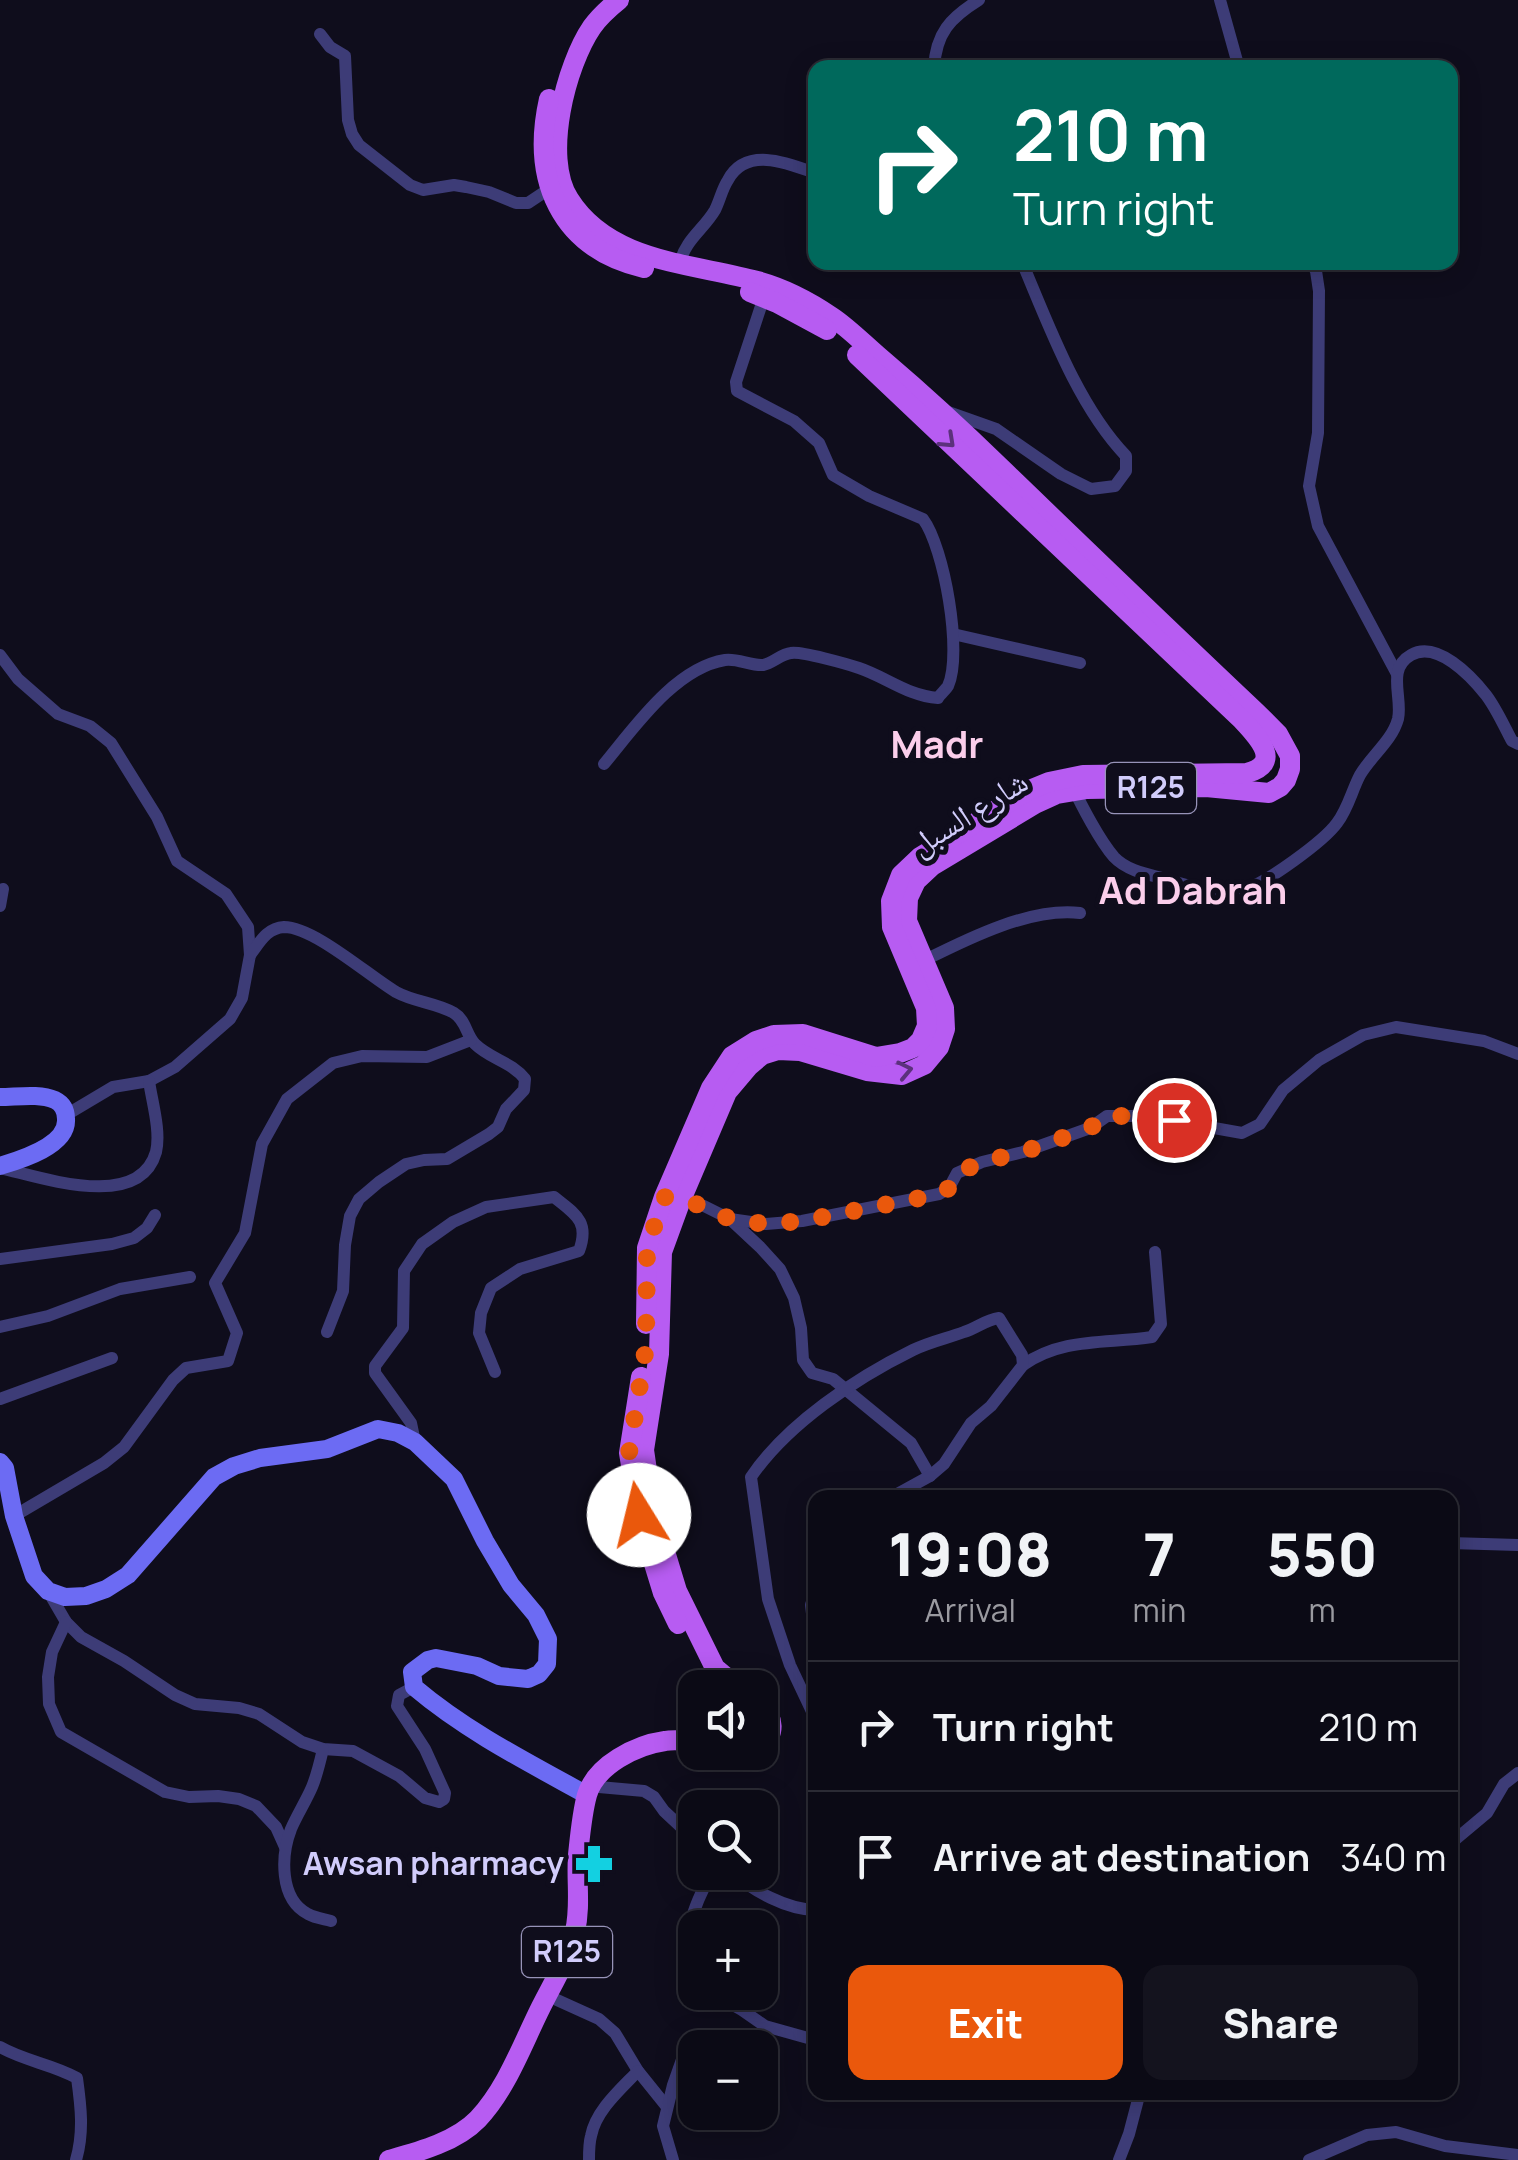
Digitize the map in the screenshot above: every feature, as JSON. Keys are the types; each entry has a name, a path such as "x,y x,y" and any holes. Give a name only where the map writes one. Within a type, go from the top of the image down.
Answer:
{"main road":[{"name":"شارع السبل","path":"598,0 577,24 561,60 544,128 543,158 549,189 570,226 591,247 612,258 745,290 792,294 834,318 941,410 1278,734 1290,756 1286,780 1269,794 1206,787 1087,788 1049,782 1028,792 920,858 901,874 891,901 892,927 926,1008 927,1026 913,1048 876,1057 803,1034 774,1035 732,1056 711,1088 673,1199 662,1252 658,1354 644,1450 653,1512 678,1592 718,1670"},
{"name":"شارع السبل","path":"619,0 590,30 562,103 557,157 566,196 585,221 627,248 766,291 823,327 1241,719 1258,736 1266,758 1264,765 1247,774 1083,775 932,866 916,881 908,898 907,921 944,1008 946,1029 940,1047 924,1065 902,1075 867,1072 800,1051 778,1050 762,1055 728,1092 647,1248 646,1347 629,1453 639,1515 663,1594 701,1670"},
{"path":"593,1789 608,1766 623,1755 665,1741 678,1741"},
{"path":"593,1789 628,1762 646,1755 678,1752"},
{"name":"R125","path":"429,2160 448,2154 486,2126 513,2092 557,2000 585,1934 593,1789"},
{"name":"R125","path":"389,2160 461,2132 476,2121 502,2087 574,1934 579,1908 578,1856 593,1789"}],"street":[{"path":"935,60 936,46 947,26 979,0"},
{"path":"1220,0 1237,60"},
{"path":"320,34 330,47 345,56 352,134 359,145 410,185 422,190 466,187 516,203 528,203 549,189"},
{"path":"680,264 692,236 714,212 730,176 744,164 762,159 808,170"},
{"path":"941,410 996,429 1061,474 1091,488 1115,486 1126,471 1126,456 1112,441 1064,362 1025,270"},
{"path":"1315,270 1319,291 1318,434 1308,486 1318,526 1398,674"},
{"path":"604,764 677,683 704,666 728,659 762,665 793,652 862,669 904,690 938,698 948,687 953,634 942,565 928,525 923,518 868,496 833,475 819,443 794,421 737,390 736,382 766,291"},
{"path":"953,634 1080,663"},
{"path":"1072,784 1114,856 1125,866 1182,885 1214,891 1246,889 1299,858 1336,824 1360,776 1398,722 1398,674 1412,654 1426,651 1440,655 1464,672 1488,696 1512,741 1518,744"},
{"path":"0,655 18,679 58,714 90,726 111,743 157,817 178,860 226,894 248,926 250,955 242,998 230,1019 175,1066 149,1082 113,1087 66,1115"},
{"path":"0,906 3,890"},
{"path":"923,961 972,936 1002,926 1064,912 1080,914"},
{"path":"250,955 267,932 280,927 314,937 400,994 458,1014 479,1048 518,1070 525,1079 524,1090 506,1110 498,1127 457,1155 406,1164 358,1199 347,1230 343,1291 326,1332"},
{"path":"673,1199 704,1206 730,1219 766,1224 802,1221 940,1194 949,1188 957,1173 1090,1128 1106,1116 1147,1116 1242,1132 1260,1124 1284,1090 1319,1060 1363,1035 1396,1027 1484,1042 1518,1054"},
{"path":"14,1516 66,1487 124,1447 186,1368 228,1362 236,1333 215,1283 245,1232 262,1144 287,1099 333,1063 362,1056 427,1057 471,1040"},
{"path":"0,1167 85,1186 132,1182 149,1167 157,1149 149,1082"},
{"path":"0,1098 35,1096 54,1100 66,1115 66,1127 52,1144 0,1167"},
{"path":"415,1442 411,1424 374,1374 375,1366 403,1328 404,1271 422,1244 452,1222 486,1207 554,1197 578,1217 584,1236 579,1251 520,1270 492,1288 480,1313 478,1333 495,1372"},
{"path":"0,1259 134,1238 155,1215"},
{"path":"730,1219 780,1270 794,1298 803,1360 812,1372 833,1378 911,1443 930,1476"},
{"path":"905,1490 944,1464 971,1424 992,1406 1022,1364 1038,1354 1064,1345 1152,1337 1162,1324 1155,1252"},
{"path":"0,1327 48,1316 120,1289 190,1277"},
{"path":"808,1703 768,1600 750,1477 796,1426 847,1389 916,1348 999,1318 1022,1355 1022,1364"},
{"path":"0,1399 112,1358"},
{"path":"48,1591 66,1597 86,1596 128,1576 214,1476 234,1466 260,1458 327,1449 378,1429 398,1433 415,1442 454,1479 511,1586 536,1614 548,1640 547,1664 540,1674 528,1679 499,1676 476,1666 436,1658 412,1672 414,1687 443,1712 518,1758 593,1789 644,1791 678,1824"},
{"path":"0,1462 5,1468 14,1516 34,1576 66,1622 81,1637 174,1696 196,1704 259,1714 302,1742 324,1750 354,1751 435,1803 444,1800 444,1793 426,1749 396,1706 398,1696 414,1687"},
{"path":"1458,1543 1518,1545"},
{"path":"66,1622 52,1652 48,1678 49,1704 61,1732 165,1792 229,1798 256,1806 276,1826 285,1847"},
{"path":"324,1750 315,1782 285,1847 284,1870 297,1906 331,1921"},
{"path":"1458,1837 1487,1813 1504,1784 1518,1773"},
{"path":"759,1890 808,1909"},
{"path":"557,2000 599,2019 616,2034 638,2071 667,2107"},
{"path":"742,2010 765,2026 808,2038"},
{"path":"0,2047 76,2078 82,2138 76,2160"},
{"path":"589,2160 595,2123 638,2071"},
{"path":"673,2160 663,2126 678,2075"},
{"path":"1119,2160 1138,2100"},
{"path":"1309,2160 1367,2135 1396,2132 1446,2146 1518,2155"}],"place":[{"name":"Awsan pharmacy","path":"594,1864"}],"district":[{"name":"Madr","path":"937,745"},
{"name":"Ad Dabrah","path":"1193,891"}],"route":[{"path":"639,1515 629,1453 646,1347 647,1248 664,1197 704,1206 730,1219 766,1224 802,1221 940,1194 949,1188 957,1173 1090,1128 1106,1116 1174,1120"}]}
